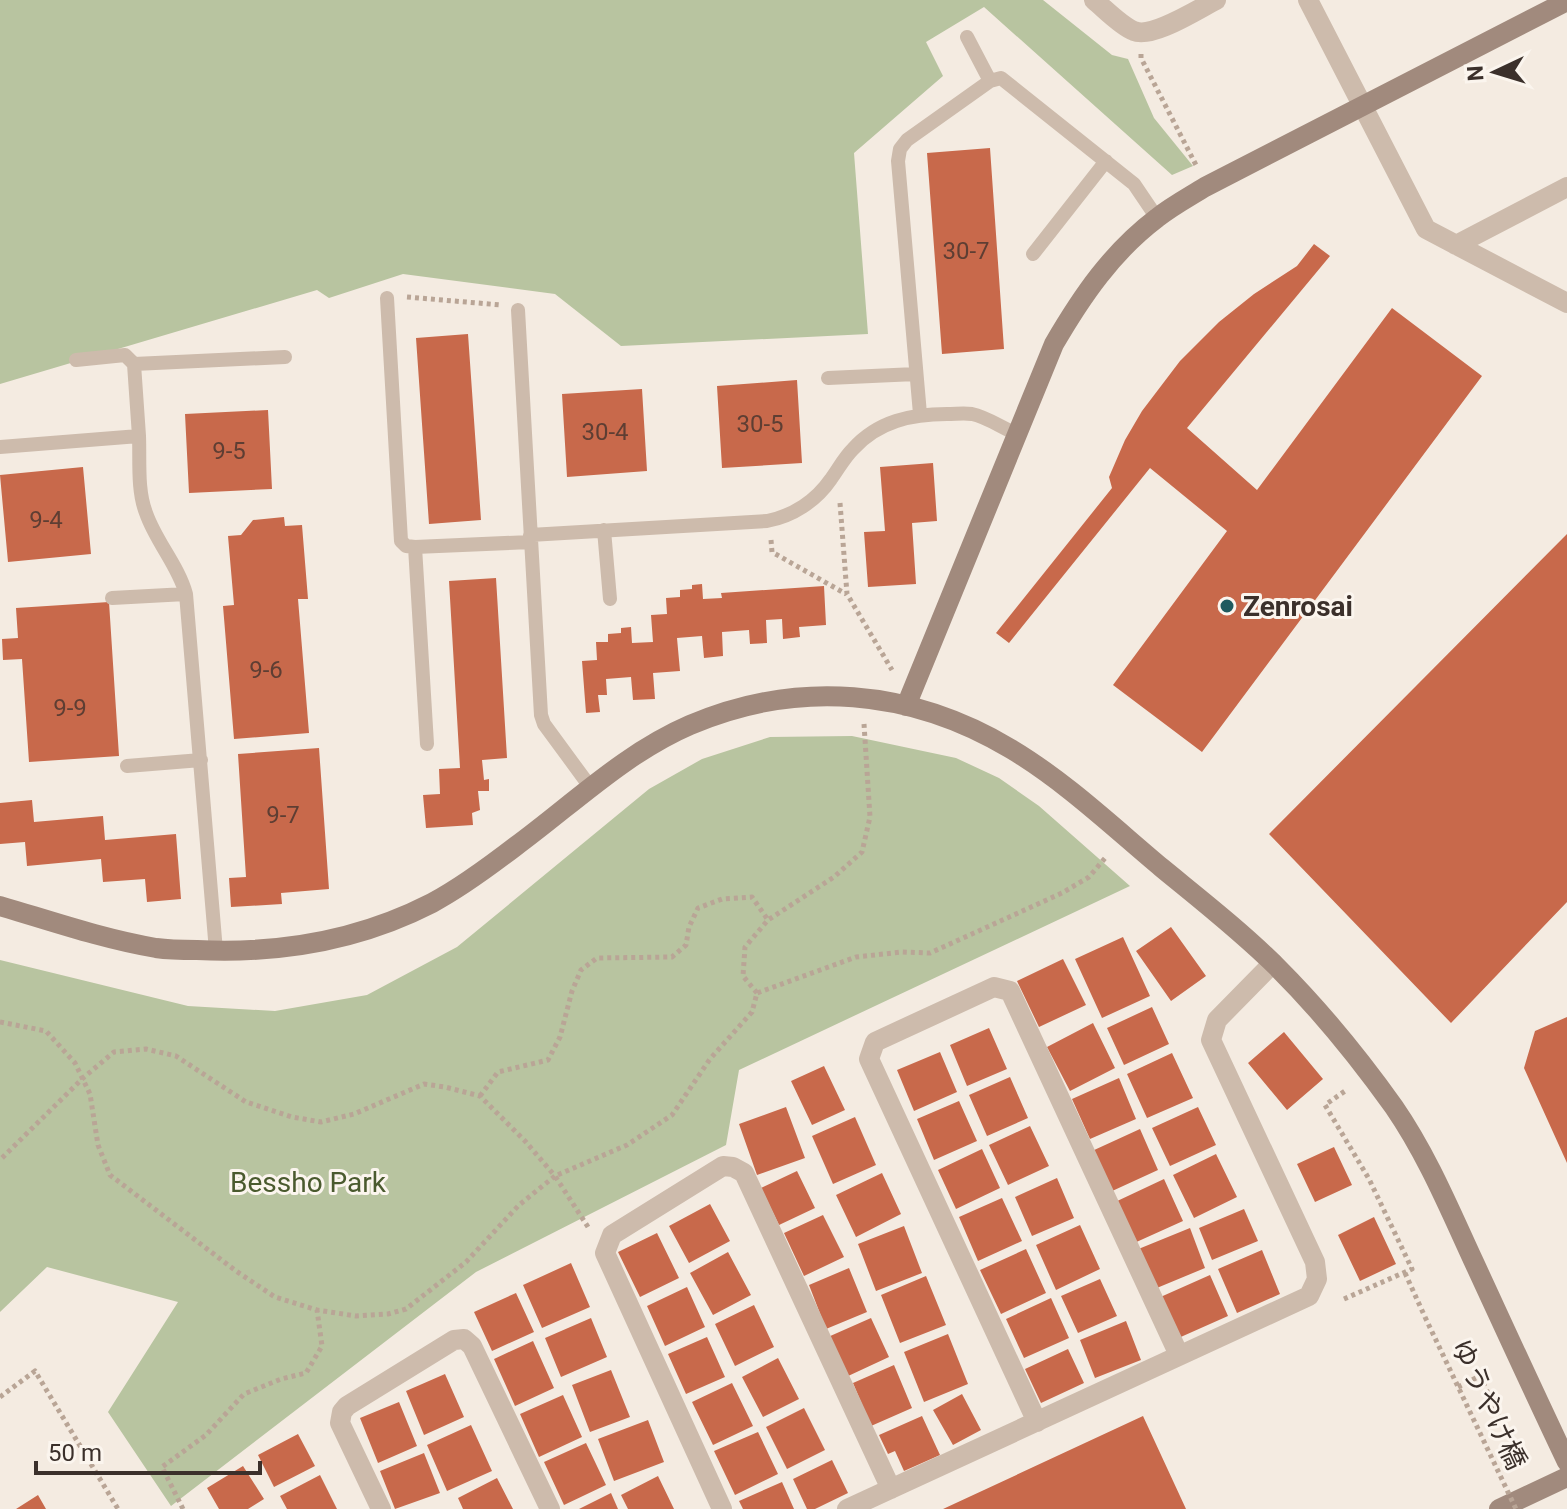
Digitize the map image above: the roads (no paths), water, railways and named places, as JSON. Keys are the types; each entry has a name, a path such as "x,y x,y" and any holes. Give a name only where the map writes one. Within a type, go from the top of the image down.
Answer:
{"street":[{"path":"1094,0 1130,30 1142,33 1157,29 1216,0"},
{"path":"1308,0 1426,229 1567,303"},
{"path":"906,706 1054,344 1087,289 1113,259 1157,218 1205,187 1567,1"},
{"path":"1456,245 1567,187"},
{"path":"0,906 159,949 266,950 318,943 410,913 460,887 631,757 683,728 709,718 758,704 837,696 869,698 951,720 1012,750 1057,780 1273,963 1343,1040 1396,1110 1434,1174 1567,1462"},
{"path":"847,1509 1309,1296 1317,1279 1315,1262 1211,1040 1217,1020 1273,963"},
{"path":"1037,1422 869,1059 875,1042 994,987 1010,991 1179,1355"},
{"path":"722,1509 605,1253 612,1235 723,1166 744,1173 891,1489"},
{"path":"381,1509 340,1423 342,1412 454,1340 464,1339 472,1346 550,1509"},
{"path":"1499,1509 1567,1477"}],"lane":[{"path":"967,37 990,81"},
{"path":"920,414 898,161 900,149 907,140 990,81 1001,78 1134,184 1157,218"},
{"path":"1033,254 1106,161"},
{"path":"387,298 401,541 406,546 767,521 786,516 805,505 823,490 845,457 864,438 886,425 920,414 970,414 1017,434"},
{"path":"518,310 541,715 544,724 591,788"},
{"path":"76,360 125,355 134,364 142,503 186,594 216,951"},
{"path":"134,364 285,357"},
{"path":"828,378 916,374"},
{"path":"0,447 139,436"},
{"path":"604,530 610,599"},
{"path":"415,547 427,744"},
{"path":"112,598 186,594"},
{"path":"127,766 201,760"}],"place":[{"name":"Zenrosai","path":"1227,606"}],"park label":[{"name":"Bessho Park","path":"308,1182"}]}
